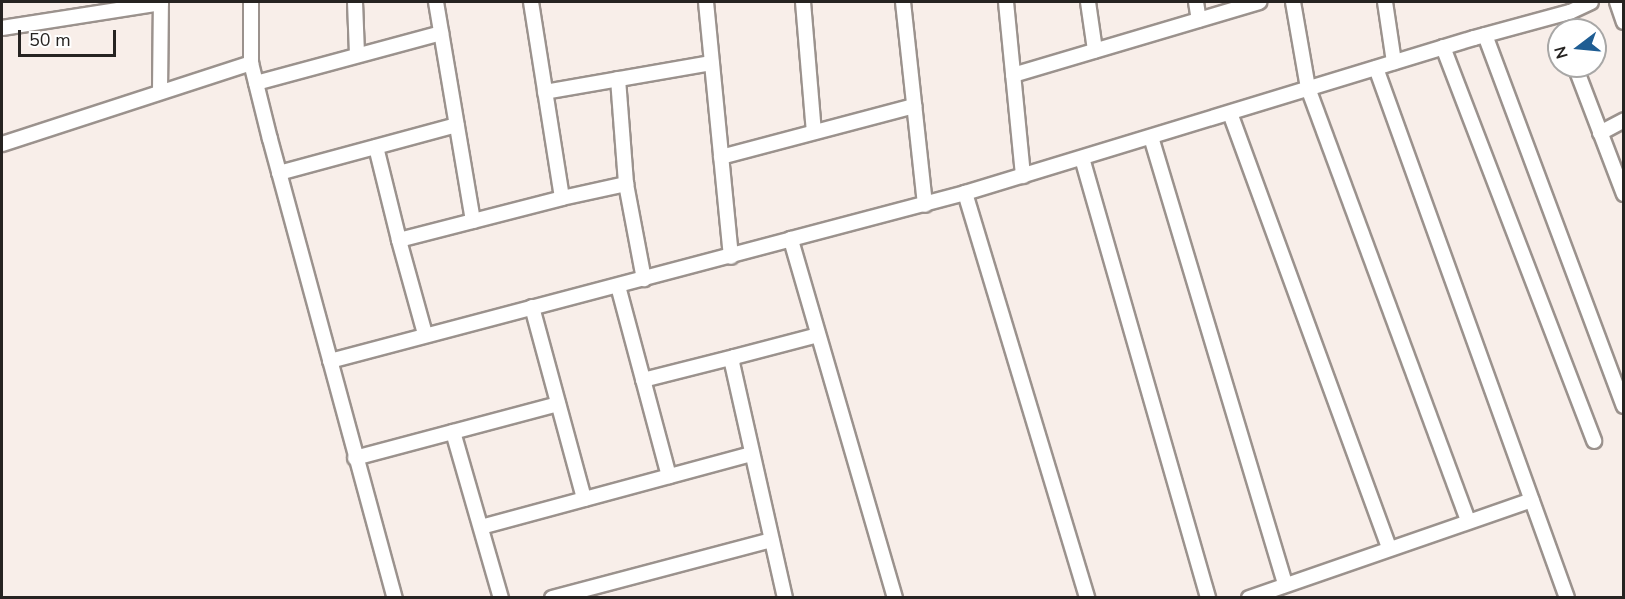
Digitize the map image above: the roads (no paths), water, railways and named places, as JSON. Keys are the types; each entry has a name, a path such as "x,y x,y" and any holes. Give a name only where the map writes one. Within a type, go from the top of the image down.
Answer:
{"street":[{"path":"2,28 74,8 161,2 160,92"},
{"path":"251,2 251,63 355,458 395,597"},
{"path":"355,2 357,56"},
{"path":"436,2 473,221"},
{"path":"531,2 562,198"},
{"path":"706,2 731,257"},
{"path":"803,2 814,132"},
{"path":"903,2 925,205"},
{"path":"1006,2 1023,176"},
{"path":"1088,2 1095,50"},
{"path":"1196,2 1199,20"},
{"path":"1013,75 1259,2"},
{"path":"1293,2 1308,88 1468,521"},
{"path":"1385,2 1394,62"},
{"path":"330,361 425,334 731,257 791,239 925,205 1443,47 1556,16 1588,2"},
{"path":"1617,2 1623,22"},
{"path":"256,83 441,33"},
{"path":"1485,35 1623,406"},
{"path":"1443,47 1594,441"},
{"path":"2,144 251,63"},
{"path":"545,92 712,63"},
{"path":"1376,68 1568,597"},
{"path":"1579,78 1623,190"},
{"path":"618,79 626,184 644,279"},
{"path":"721,157 914,106"},
{"path":"1230,113 1389,547"},
{"path":"1600,133 1623,120"},
{"path":"279,173 457,125"},
{"path":"1151,137 1285,584"},
{"path":"376,147 425,334"},
{"path":"1082,158 1208,597"},
{"path":"399,240 626,184"},
{"path":"965,193 1087,597"},
{"path":"791,239 895,597"},
{"path":"618,286 669,476"},
{"path":"532,307 584,499"},
{"path":"643,380 818,335"},
{"path":"734,357 731,369 785,597"},
{"path":"355,458 558,404"},
{"path":"453,432 501,597"},
{"path":"481,527 751,454"},
{"path":"1249,597 1389,547 1532,500"},
{"path":"552,597 589,592 771,540"}]}
